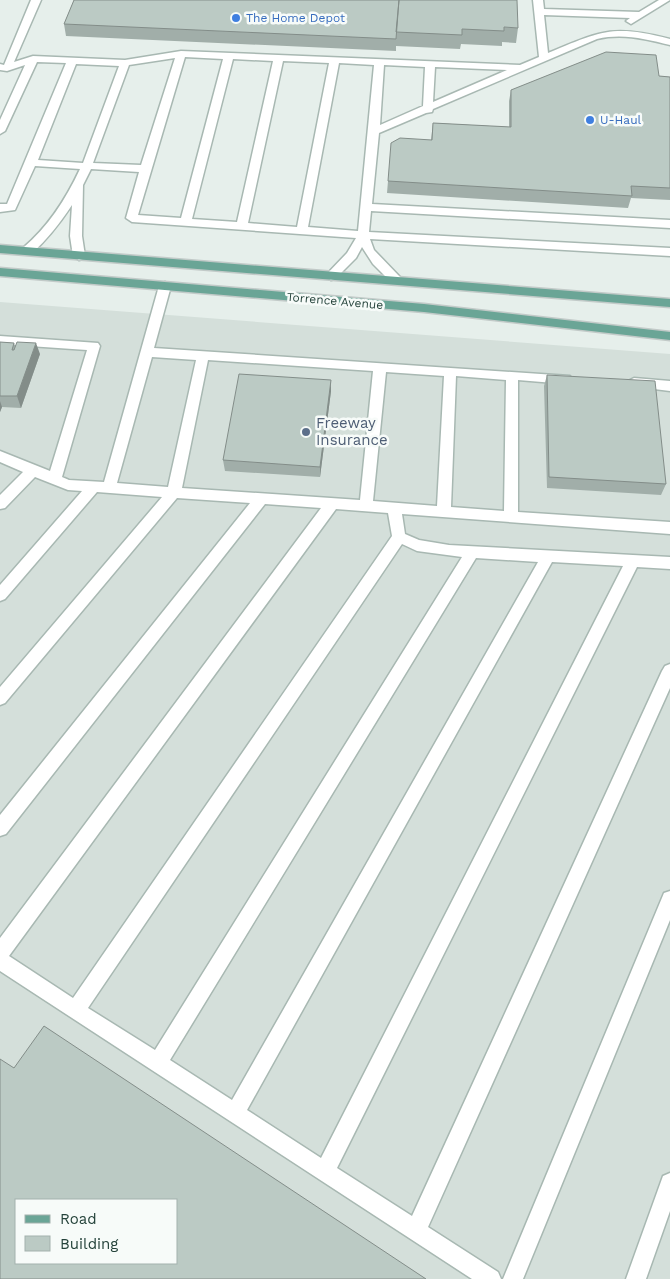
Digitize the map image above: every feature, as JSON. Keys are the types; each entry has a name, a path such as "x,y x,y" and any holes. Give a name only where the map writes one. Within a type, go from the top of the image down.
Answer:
{"main road":[{"name":"Torrence Avenue","path":"0,249 670,303"},
{"name":"Torrence Avenue","path":"0,272 424,308 670,336"}],"lane":[{"path":"3,68 36,0"},
{"path":"538,0 544,59"},
{"path":"374,131 428,110 594,37 611,32 666,0"},
{"path":"539,12 640,16"},
{"path":"611,32 627,31 670,42"},
{"path":"3,68 34,59 125,63 181,54 525,68"},
{"path":"181,54 145,169 132,218 363,235 670,252"},
{"path":"186,222 230,56"},
{"path":"242,226 279,58"},
{"path":"0,131 34,59"},
{"path":"302,230 334,60"},
{"path":"0,208 11,208 72,61"},
{"path":"331,276 352,255 363,235 380,62"},
{"path":"27,251 40,241 78,186 125,63"},
{"path":"428,110 430,64"},
{"path":"31,163 145,169"},
{"path":"78,186 76,236 79,256"},
{"path":"366,206 670,224"},
{"path":"363,235 369,251 396,280"},
{"path":"109,488 165,286"},
{"path":"0,340 94,346 54,479"},
{"path":"146,352 580,380"},
{"path":"0,698 174,492 204,356"},
{"path":"366,506 380,368"},
{"path":"444,512 450,372"},
{"path":"511,517 512,376"},
{"path":"619,382 670,386"},
{"path":"0,456 68,485 670,528"},
{"path":"0,504 33,470"},
{"path":"0,595 94,487"},
{"path":"0,828 261,498"},
{"path":"0,952 332,504"},
{"path":"76,1010 399,537 394,508"},
{"path":"399,537 417,546 449,551 670,564"},
{"path":"158,1063 472,553"},
{"path":"235,1113 548,557"},
{"path":"325,1172 633,561"},
{"path":"416,1231 670,671"},
{"path":"513,1279 670,899"},
{"path":"0,961 491,1279"},
{"path":"636,1279 670,1183"}],"shaded area":[{"path":"0,302 670,354 670,1279 0,1279"}],"building":[{"name":"The Home Depot","path":"74,0 399,0 396,39 64,24"},
{"path":"399,0 517,0 518,28 504,27 504,31 462,29 462,35 396,32"},
{"name":"U-Haul","path":"606,52 656,55 659,76 670,77 670,188 631,186 632,196 388,181 391,143 400,138 432,140 433,123 511,127 511,90"},
{"path":"0,342 14,343 12,350 14,350 17,342 36,343 17,396 0,396"},
{"path":"239,374 331,380 320,467 223,460"},
{"path":"547,375 655,381 666,484 549,477"},
{"path":"44,1026 426,1279 0,1279 0,1059 14,1068"}],"place":[{"name":"The Home Depot","path":"236,18"},
{"name":"U-Haul","path":"590,120"},
{"name":"Freeway Insurance","path":"306,432"}]}
